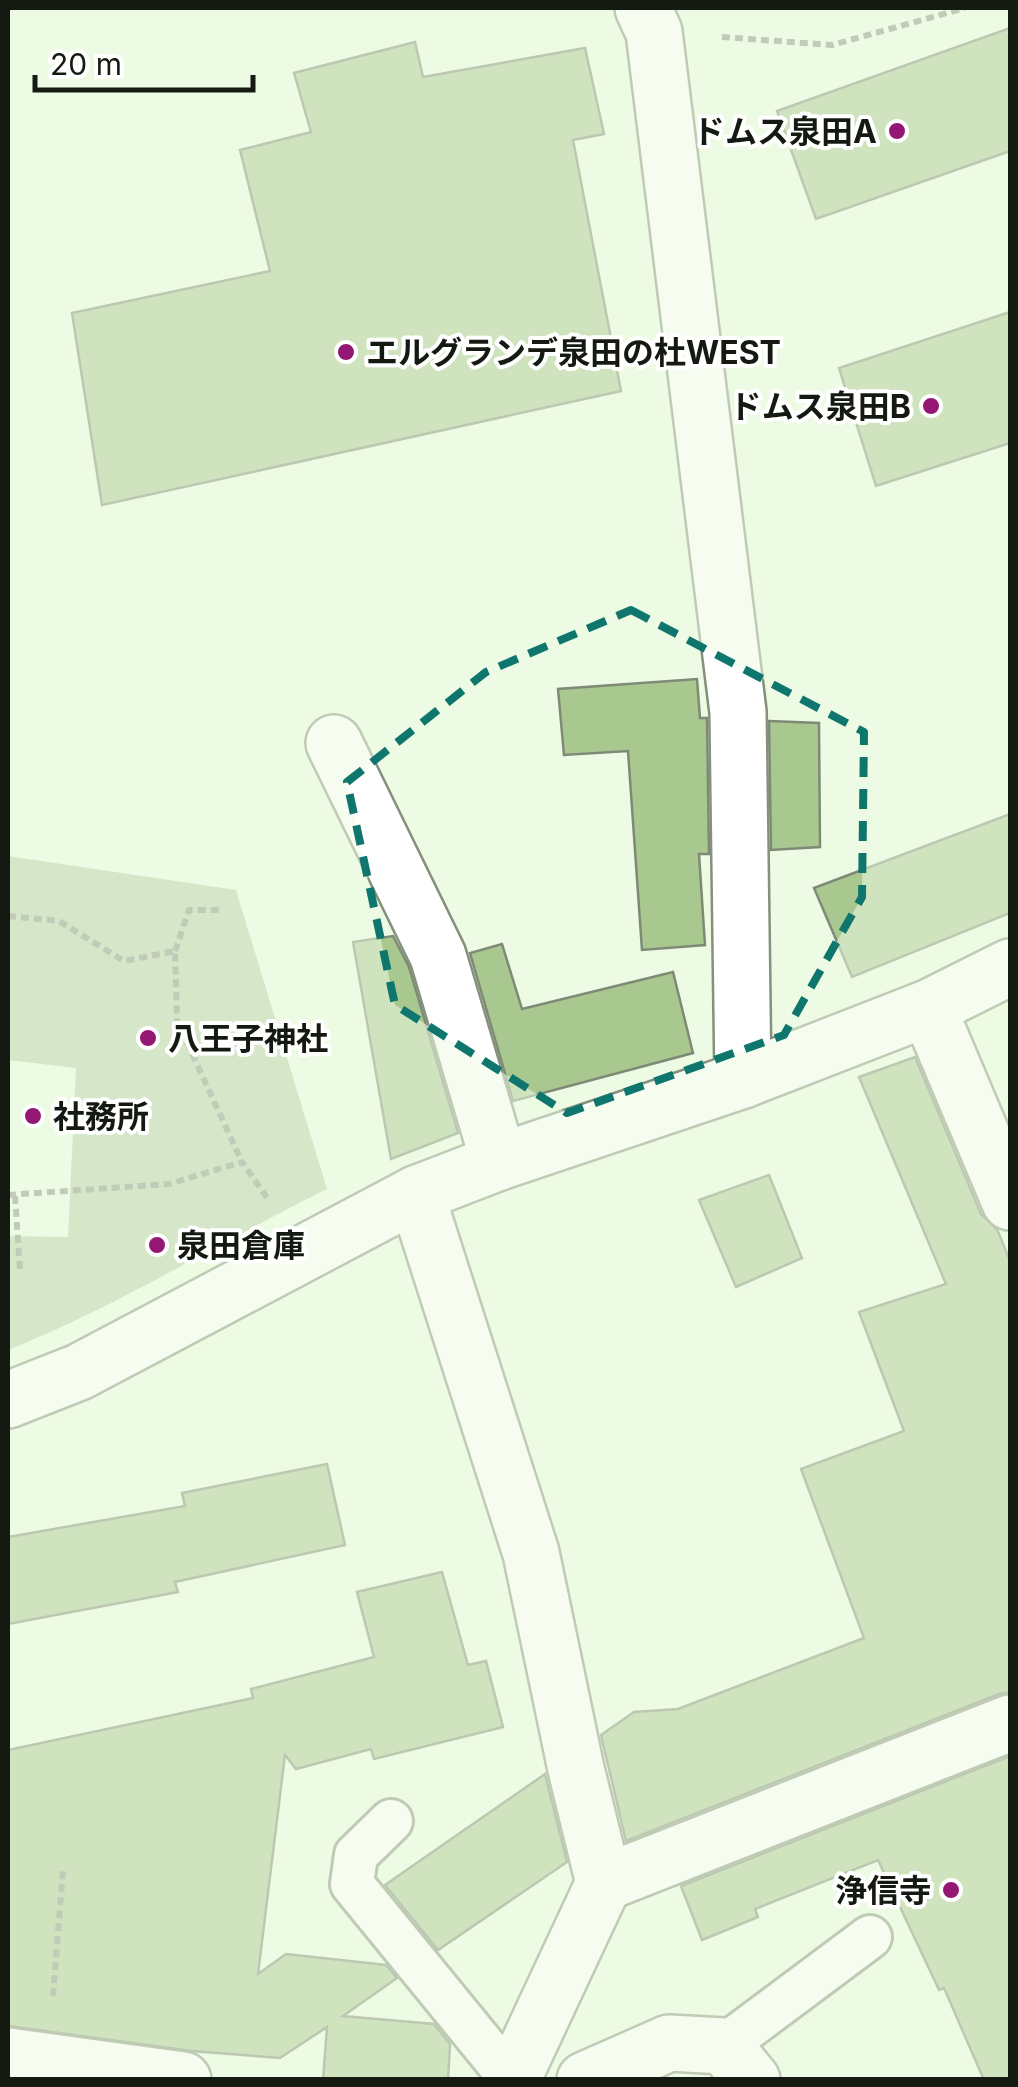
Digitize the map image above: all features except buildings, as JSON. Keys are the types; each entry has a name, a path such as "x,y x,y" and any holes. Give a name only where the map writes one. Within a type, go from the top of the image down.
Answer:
{"street":[{"path":"649,20 738,712 743,1080"},
{"path":"334,743 438,956 499,1162"},
{"path":"8,1400 79,1372 416,1194 743,1080 928,1008 1010,968"},
{"path":"928,1008 1010,1202"},
{"path":"416,1194 532,1553 604,1884 512,2080"},
{"path":"604,1884 1010,1724"},
{"path":"585,2080 668,2042 738,2063"},
{"path":"28,2059 183,2080"}],"lane":[{"path":"391,1820 356,1855 352,1884 512,2080"},
{"path":"738,2063 870,1937"}],"path":[{"path":"649,20 832,44 965,8"},
{"path":"219,910 189,910 175,951 177,1021 242,1162 305,1253"},
{"path":"8,916 59,922 124,961 175,951"},
{"path":"20,1270 11,1195 169,1184 242,1162"},
{"path":"28,2059 63,1870"}],"highlighted area":[{"path":"631,610 864,732 862,897 784,1035 567,1113 395,1005 347,782 486,672"}],"green space":[{"name":"八王子神社","path":"8,856 236,890 327,1189 129,1294 8,1350 8,1236 68,1237 76,1068 8,1060"}],"place":[{"name":"ドムス泉田A","path":"897,131"},
{"name":"エルグランデ泉田の杜WEST","path":"346,352"},
{"name":"ドムス泉田B","path":"931,406"},
{"name":"八王子神社","path":"148,1038"},
{"name":"社務所","path":"33,1116"},
{"name":"泉田倉庫","path":"157,1245"},
{"name":"浄信寺","path":"951,1890"}]}
